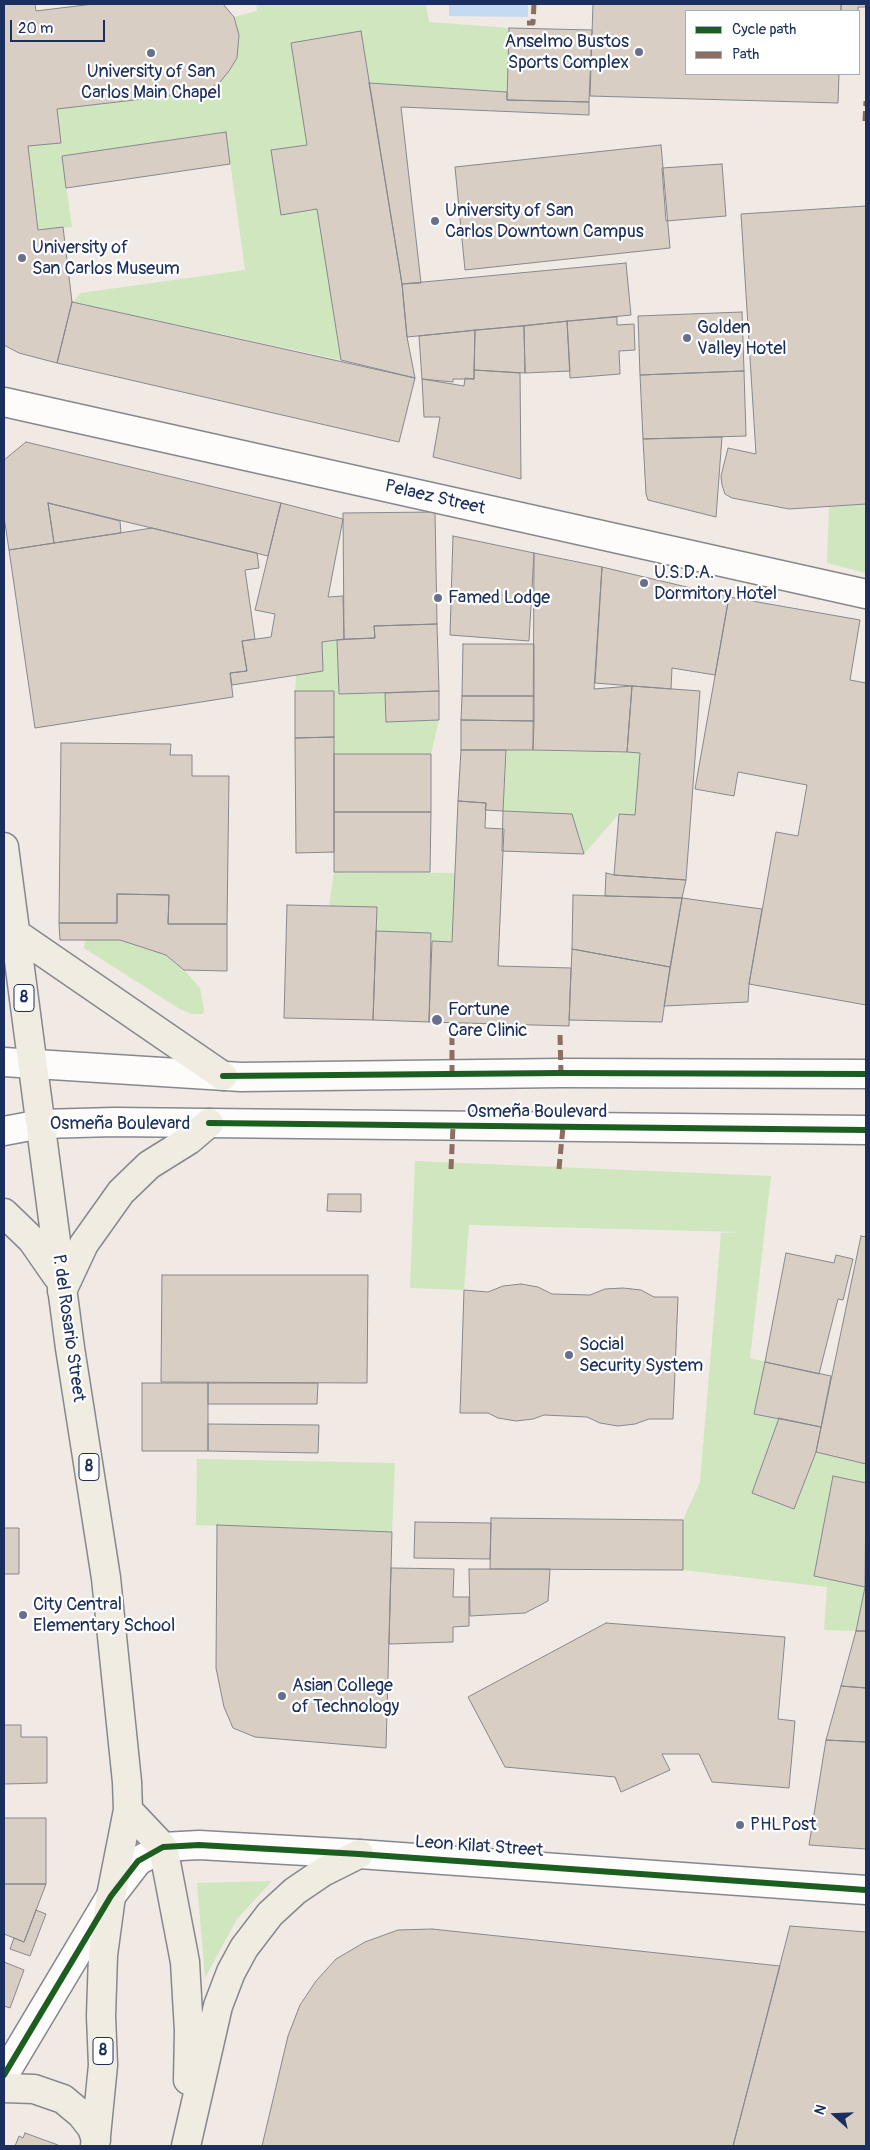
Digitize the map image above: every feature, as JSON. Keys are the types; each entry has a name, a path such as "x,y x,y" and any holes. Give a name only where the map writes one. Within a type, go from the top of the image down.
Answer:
{"main road":[{"name":"P. del Rosario Street","path":"4,846 61,1286 106,1578 127,1782 128,1810"},
{"path":"15,933 223,1076"},
{"path":"4,1213 32,1240 61,1286 84,1244 121,1192 149,1165 189,1140 209,1123"},
{"path":"128,1810 164,1847 185,1962 189,2031 185,2146"},
{"name":"8","path":"96,2143 103,2065 101,2016 103,1955 111,1896 128,1810"},
{"path":"185,2146 218,2006 231,1972 244,1948 261,1924 282,1902 310,1880 359,1854"},
{"path":"4,2088 34,2089 63,2099 81,2114 92,2128 96,2143"}],"street":[{"name":"Pelaez Street","path":"4,402 866,594"},
{"path":"4,1062 223,1076 561,1073 866,1074"},
{"name":"Osmeña Boulevard","path":"4,1131 41,1124 209,1123 866,1130"},
{"name":"Leon Kilat Street","path":"4,2075 111,1896 138,1862 164,1847 199,1845 359,1854 866,1890"}],"green space":[{"path":"256,4 426,4 429,22 509,28 507,92 369,83 361,31 291,43 307,145 272,150 317,209 341,360 72,302 81,293 245,270 226,132 62,156 72,227 38,230 28,146 61,143 57,109 203,92 220,82 237,58 239,35 234,17 257,11"},
{"path":"866,504 866,573 827,563 829,507"},
{"path":"337,640 339,694 385,693 386,722 439,720 431,754 334,754 334,691 295,691 296,675 322,642"},
{"path":"507,750 640,753 635,815 619,814 584,854 572,814 503,811"},
{"path":"334,872 455,873 452,942 432,941 431,933 376,931 377,907 329,906"},
{"path":"86,939 120,940 166,955 184,970 200,988 204,1009 203,1014 191,1014 178,1008 84,948"},
{"path":"415,1161 771,1176 750,1358 765,1362 754,1414 779,1418 753,1493 794,1509 816,1452 866,1464 866,1483 833,1476 814,1576 865,1587 856,1631 824,1630 827,1587 683,1570 683,1520 700,1482 721,1233 740,1232 469,1225 464,1290 410,1288"},
{"path":"197,1459 395,1463 392,1532 196,1525"},
{"path":"272,1881 237,1919 205,1978 197,1883"}],"water":[{"path":"449,4 528,4 528,17 449,16"}],"building":[{"path":"4,4 35,4 36,11 93,4 223,4 234,17 239,35 237,58 229,71 220,82 203,92 57,109 61,143 28,146 38,230 63,227 72,302 57,363 19,353 4,345"},
{"name":"Anselmo Bustos Sports Complex","path":"593,4 841,4 841,10 685,10 685,75 839,75 838,103 590,96"},
{"path":"841,4 866,4 866,7 858,7 858,10 841,10"},
{"path":"509,28 592,30 589,102 507,100"},
{"path":"361,31 402,284 407,337 415,378 341,360 317,209 281,215 271,150 307,145 291,43"},
{"path":"369,83 507,92 507,100 589,102 589,115 401,107 421,283 402,284"},
{"path":"226,132 230,164 66,188 62,156"},
{"path":"661,145 670,248 465,270 455,167"},
{"path":"722,164 726,216 666,221 662,168"},
{"path":"866,206 866,504 789,509 732,498 725,494 721,476 728,448 756,454 741,214"},
{"path":"626,263 631,315 407,337 402,284"},
{"path":"72,302 415,378 399,442 57,363"},
{"path":"742,312 744,371 640,375 638,316"},
{"path":"617,317 617,325 634,324 635,350 619,351 620,374 570,378 567,321"},
{"path":"567,321 570,371 525,373 524,326"},
{"path":"524,326 525,373 474,370 475,330"},
{"path":"475,330 474,379 453,379 453,382 422,379 419,336"},
{"path":"474,370 520,373 521,479 433,457 440,417 424,417 422,379 464,386 465,378 474,379"},
{"path":"744,371 746,436 643,439 640,375"},
{"path":"722,437 716,517 648,500 646,494 643,439"},
{"path":"26,442 281,503 268,556 48,503 54,543 9,550 4,517 4,460"},
{"path":"48,503 120,521 121,533 54,543"},
{"path":"281,503 343,519 328,597 343,596 344,639 322,642 323,671 232,685 230,673 247,671 242,641 271,637 275,614 255,610"},
{"path":"435,512 437,624 374,626 375,638 344,639 343,513"},
{"path":"152,528 257,553 259,568 245,570 255,639 242,641 247,671 230,673 233,697 35,728 9,550"},
{"path":"453,536 534,553 529,641 450,635"},
{"path":"534,553 602,567 594,689 632,686 627,752 533,750"},
{"path":"602,567 729,597 715,675 672,668 671,689 595,683"},
{"path":"729,597 860,620 850,680 866,683 866,1005 749,984 776,832 798,836 807,785 738,772 734,796 695,789"},
{"path":"437,624 439,691 339,694 337,640 375,638 374,626"},
{"path":"463,644 534,644 534,696 462,696"},
{"path":"632,686 700,691 686,880 614,875 619,814 635,815 640,753 627,752"},
{"path":"295,691 334,691 334,737 295,738"},
{"path":"439,691 439,720 386,722 385,693"},
{"path":"462,696 534,696 534,721 461,720"},
{"path":"461,720 534,721 533,750 461,750"},
{"path":"334,737 334,852 296,853 295,738"},
{"path":"61,743 171,744 170,755 192,755 192,776 229,776 227,924 168,924 169,895 117,894 117,923 59,923"},
{"path":"461,750 506,750 503,811 485,810 486,803 458,801"},
{"path":"334,754 431,754 431,812 334,812"},
{"path":"458,801 486,803 485,828 504,829 498,966 571,968 569,1026 429,1022 432,941 452,942"},
{"path":"503,811 572,814 584,854 502,851"},
{"path":"334,812 431,812 430,872 334,872"},
{"path":"606,873 686,880 682,898 605,896"},
{"path":"117,894 169,895 168,924 227,924 227,971 184,970 166,955 120,940 60,940 59,923 117,923"},
{"path":"573,895 682,898 670,967 572,949"},
{"path":"682,898 762,909 749,984 748,1002 664,1006"},
{"path":"287,905 377,907 373,1020 284,1018"},
{"path":"376,931 431,933 429,1022 373,1020"},
{"path":"572,949 670,967 662,1022 569,1020"},
{"path":"328,1194 361,1194 361,1212 327,1211"},
{"path":"861,1236 866,1237 866,1464 816,1452"},
{"path":"786,1253 834,1263 836,1255 853,1259 843,1300 838,1299 819,1374 765,1362"},
{"path":"162,1275 368,1275 367,1383 161,1382"},
{"name":"Social Security System","path":"521,1284 538,1287 552,1294 590,1295 605,1289 623,1288 641,1290 654,1297 678,1297 673,1419 649,1419 635,1424 618,1426 600,1423 587,1417 544,1415 533,1419 516,1421 498,1418 488,1413 460,1413 464,1290 488,1292 503,1286"},
{"path":"765,1362 831,1376 821,1427 754,1414"},
{"path":"142,1383 208,1383 208,1451 142,1451"},
{"path":"208,1383 318,1383 317,1404 208,1404"},
{"path":"779,1418 821,1427 816,1452 794,1509 752,1493"},
{"path":"208,1424 319,1425 318,1453 208,1451"},
{"path":"833,1476 866,1483 865,1587 814,1576"},
{"path":"491,1518 683,1520 683,1570 490,1569"},
{"path":"415,1522 491,1523 490,1559 414,1558"},
{"name":"Asian College of Technology","path":"217,1525 392,1532 386,1748 255,1737 233,1728 224,1707 216,1668"},
{"path":"4,1528 19,1528 19,1574 4,1574"},
{"path":"391,1568 454,1569 453,1597 469,1597 469,1626 453,1627 453,1642 389,1644"},
{"path":"469,1569 550,1569 548,1601 525,1613 470,1616"},
{"path":"866,1581 866,1631 856,1631 865,1587"},
{"path":"606,1623 785,1637 778,1719 795,1721 789,1788 712,1782 699,1754 662,1754 670,1770 621,1792 615,1777 505,1767 468,1697"},
{"path":"856,1631 866,1631 866,1688 841,1686"},
{"path":"841,1686 866,1688 866,1742 826,1740"},
{"path":"4,1725 21,1725 21,1737 47,1737 47,1783 4,1784"},
{"path":"826,1740 866,1742 866,1849 809,1845"},
{"path":"4,1818 46,1818 46,1884 4,1884"},
{"path":"4,1884 46,1884 24,1942 4,1934"},
{"path":"36,1910 46,1914 30,1956 10,1949 14,1938 24,1942"},
{"path":"790,1926 866,1932 866,2146 733,2146"},
{"path":"432,1929 780,1966 733,2146 262,2146 288,2036 300,2005 316,1981 336,1959 365,1942 398,1930"},
{"path":"4,1962 24,1970 10,2008 4,2006"},
{"path":"25,2133 58,2146 15,2146 19,2136 23,2138"}],"marked path":[{"path":"527,23 533,23 534,4"},
{"path":"865,121 866,101"},
{"path":"452,1033 452,1075"},
{"path":"560,1035 561,1073"},
{"path":"451,1169 453,1127"},
{"path":"559,1169 563,1127"}],"cycle path":[{"path":"223,1076 561,1073 866,1074"},
{"path":"209,1123 866,1130"},
{"path":"4,2075 111,1896 138,1861 163,1847 199,1845 359,1854 866,1890"}],"place":[{"name":"Anselmo Bustos Sports Complex","path":"639,52"},
{"name":"University of San Carlos Main Chapel","path":"151,53"},
{"name":"University of San Carlos Downtown Campus","path":"435,221"},
{"name":"University of San Carlos Museum","path":"22,258"},
{"name":"Golden Valley Hotel","path":"687,338"},
{"name":"U.S.D.A. Dormitory Hotel","path":"644,583"},
{"name":"Famed Lodge","path":"438,598"},
{"name":"Fortune Care Clinic","path":"437,1020"},
{"name":"Social Security System","path":"569,1355"},
{"name":"City Central Elementary School","path":"23,1615"},
{"name":"Asian College of Technology","path":"282,1696"},
{"name":"PHLPost","path":"740,1825"}]}
